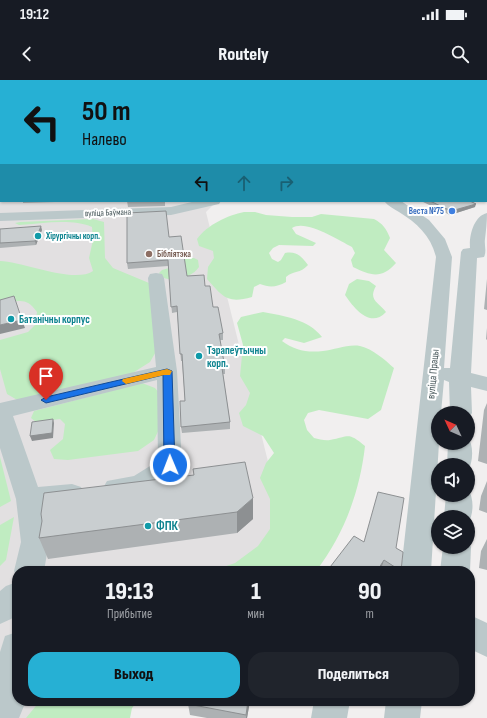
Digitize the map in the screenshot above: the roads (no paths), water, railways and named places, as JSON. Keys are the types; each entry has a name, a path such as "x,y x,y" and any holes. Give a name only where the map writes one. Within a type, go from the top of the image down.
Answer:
{"street":[{"path":"5,217 16,202"},
{"path":"47,215 55,210 61,202"},
{"name":"вуліца Баўмана","path":"5,217 158,206 171,211 210,202"},
{"name":"вуліца Працы","path":"392,202 413,214 431,231 442,248 444,257 416,566"},
{"path":"461,406 460,378 478,254 477,240 484,219 487,217"},
{"path":"442,248 478,254"},
{"path":"29,499 139,485 170,465 167,371 156,278"},
{"path":"30,566 36,542 29,499 0,411 167,371"},
{"path":"434,371 487,384"},
{"path":"455,566 456,554"},
{"path":"0,609 12,600"},
{"path":"475,634 487,641"},
{"path":"0,712 8,704 12,679"},
{"path":"329,718 331,706"},
{"path":"402,718 403,706"}],"place":[{"name":"Веста №75","path":"452,211"},
{"name":"Хірургічны корп.","path":"38,236"},
{"name":"Бібліятэка","path":"149,254"},
{"name":"Батанічны корпус","path":"11,319"},
{"name":"Тэрапеўтычны корп.","path":"199,356"},
{"name":"ФПК","path":"148,526"}]}
